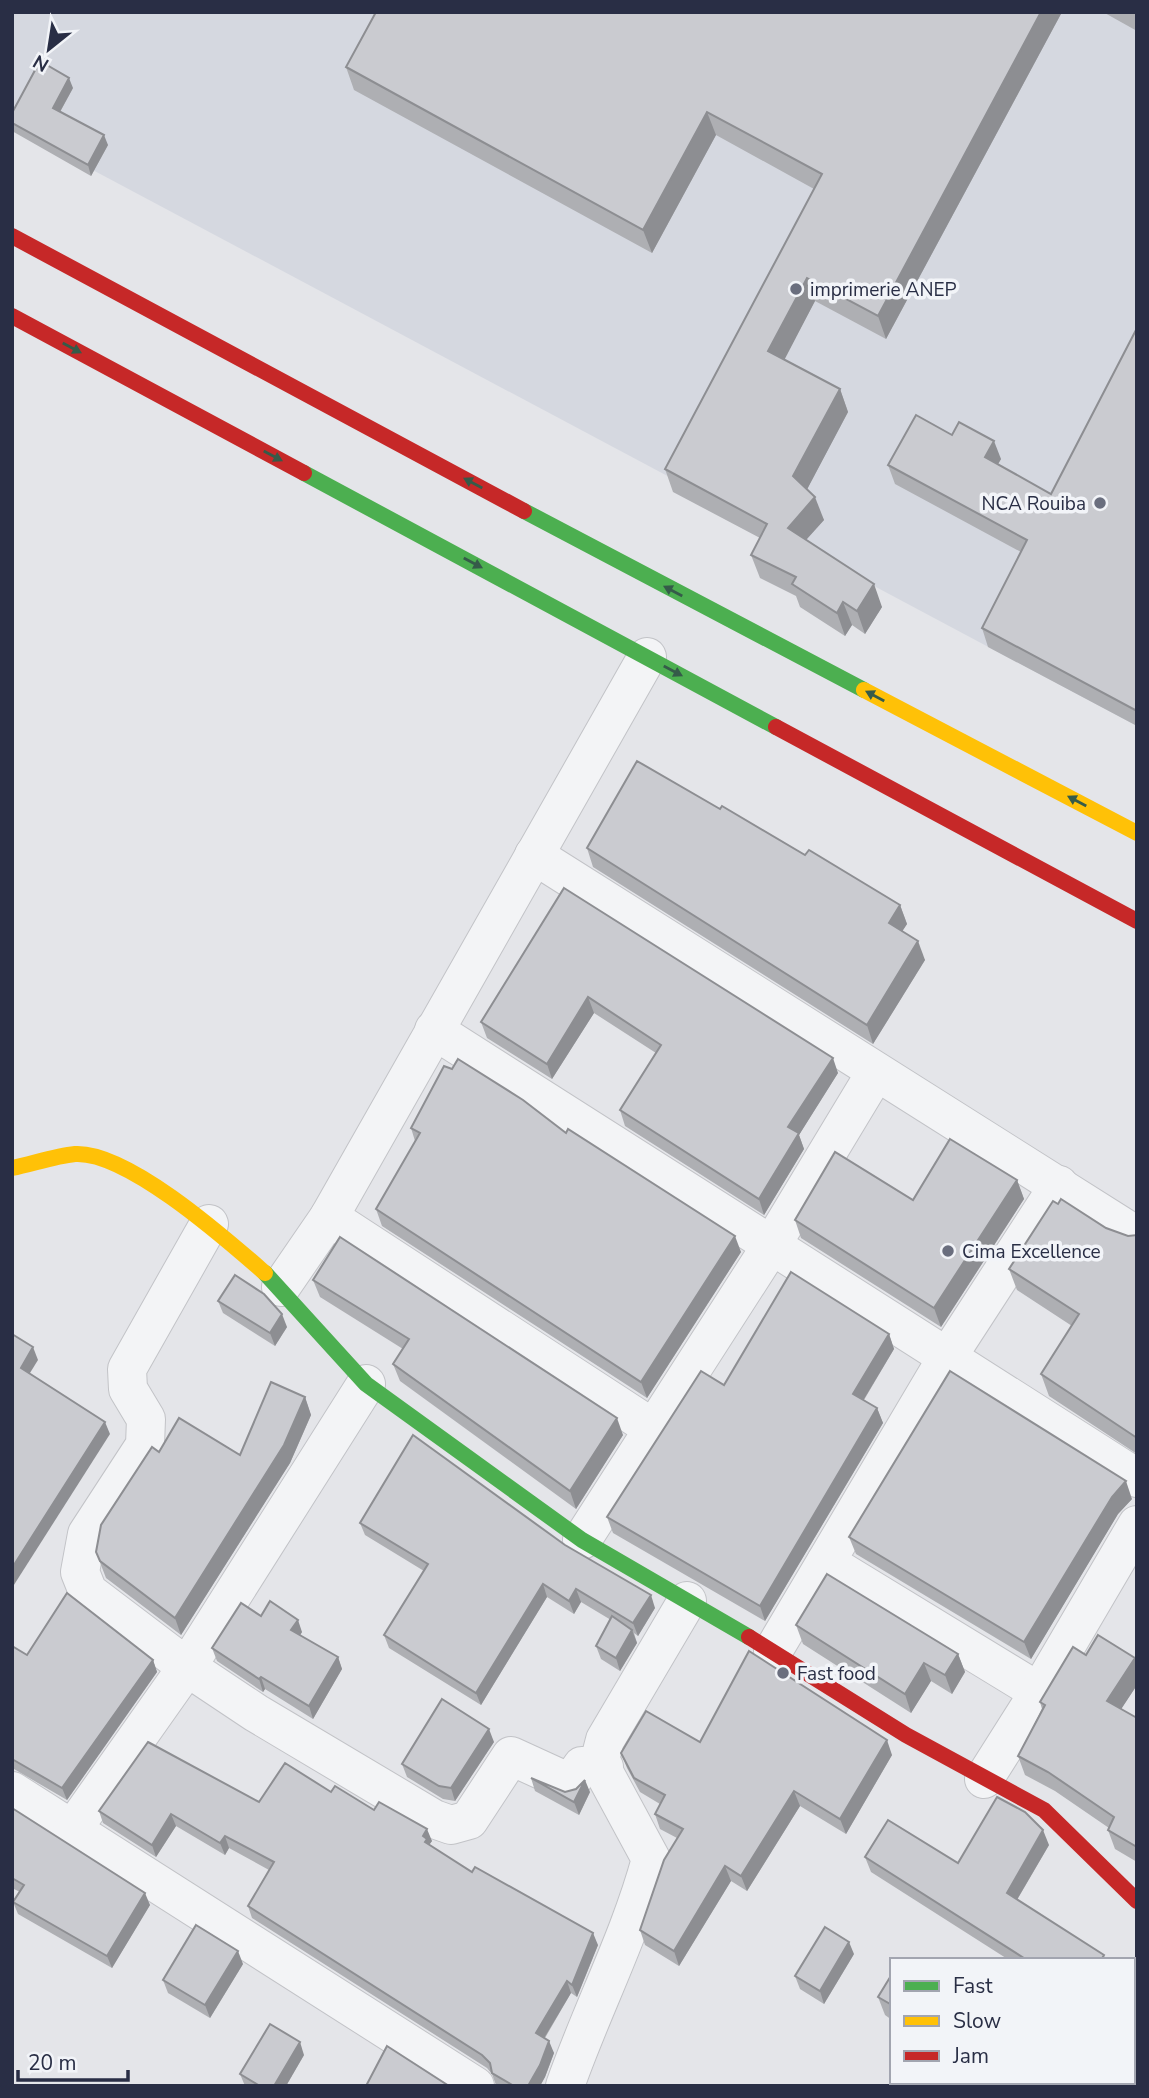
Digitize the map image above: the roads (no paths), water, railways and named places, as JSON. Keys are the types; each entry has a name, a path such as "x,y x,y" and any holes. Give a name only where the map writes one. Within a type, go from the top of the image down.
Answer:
{"main road":[{"path":"12,236 691,600 1137,833"},
{"path":"12,316 1137,921"},
{"path":"12,1168 77,1154 116,1163 209,1224 281,1287 366,1384 582,1540 773,1651 906,1735 1044,1810 1137,1900"}],"street":[{"path":"281,1287 330,1217 647,657"},
{"path":"534,855 1137,1236"},
{"path":"434,1030 1137,1478"},
{"path":"582,1540 771,1246 876,1072"},
{"path":"773,1651 948,1356 1059,1185"},
{"path":"330,1217 654,1429"},
{"path":"209,1224 127,1369 128,1390 146,1419 145,1445 87,1534 80,1572 88,1592 187,1667 280,1727 434,1819 451,1825 469,1820 511,1756 570,1783 582,1766 604,1768"},
{"path":"72,1830 187,1667 366,1384"},
{"path":"984,1779 1039,1692 1137,1525"},
{"path":"826,1562 1039,1692"},
{"path":"565,2086 589,2017 637,1910 651,1859 599,1763 605,1740 687,1601"},
{"path":"12,1791 475,2086"}],"place":[{"name":"imprimerie ANEP","path":"796,289"},
{"name":"NCA Rouiba","path":"1100,503"},
{"name":"Cima Excellence","path":"948,1251"},
{"name":"Fast food","path":"783,1673"}]}
